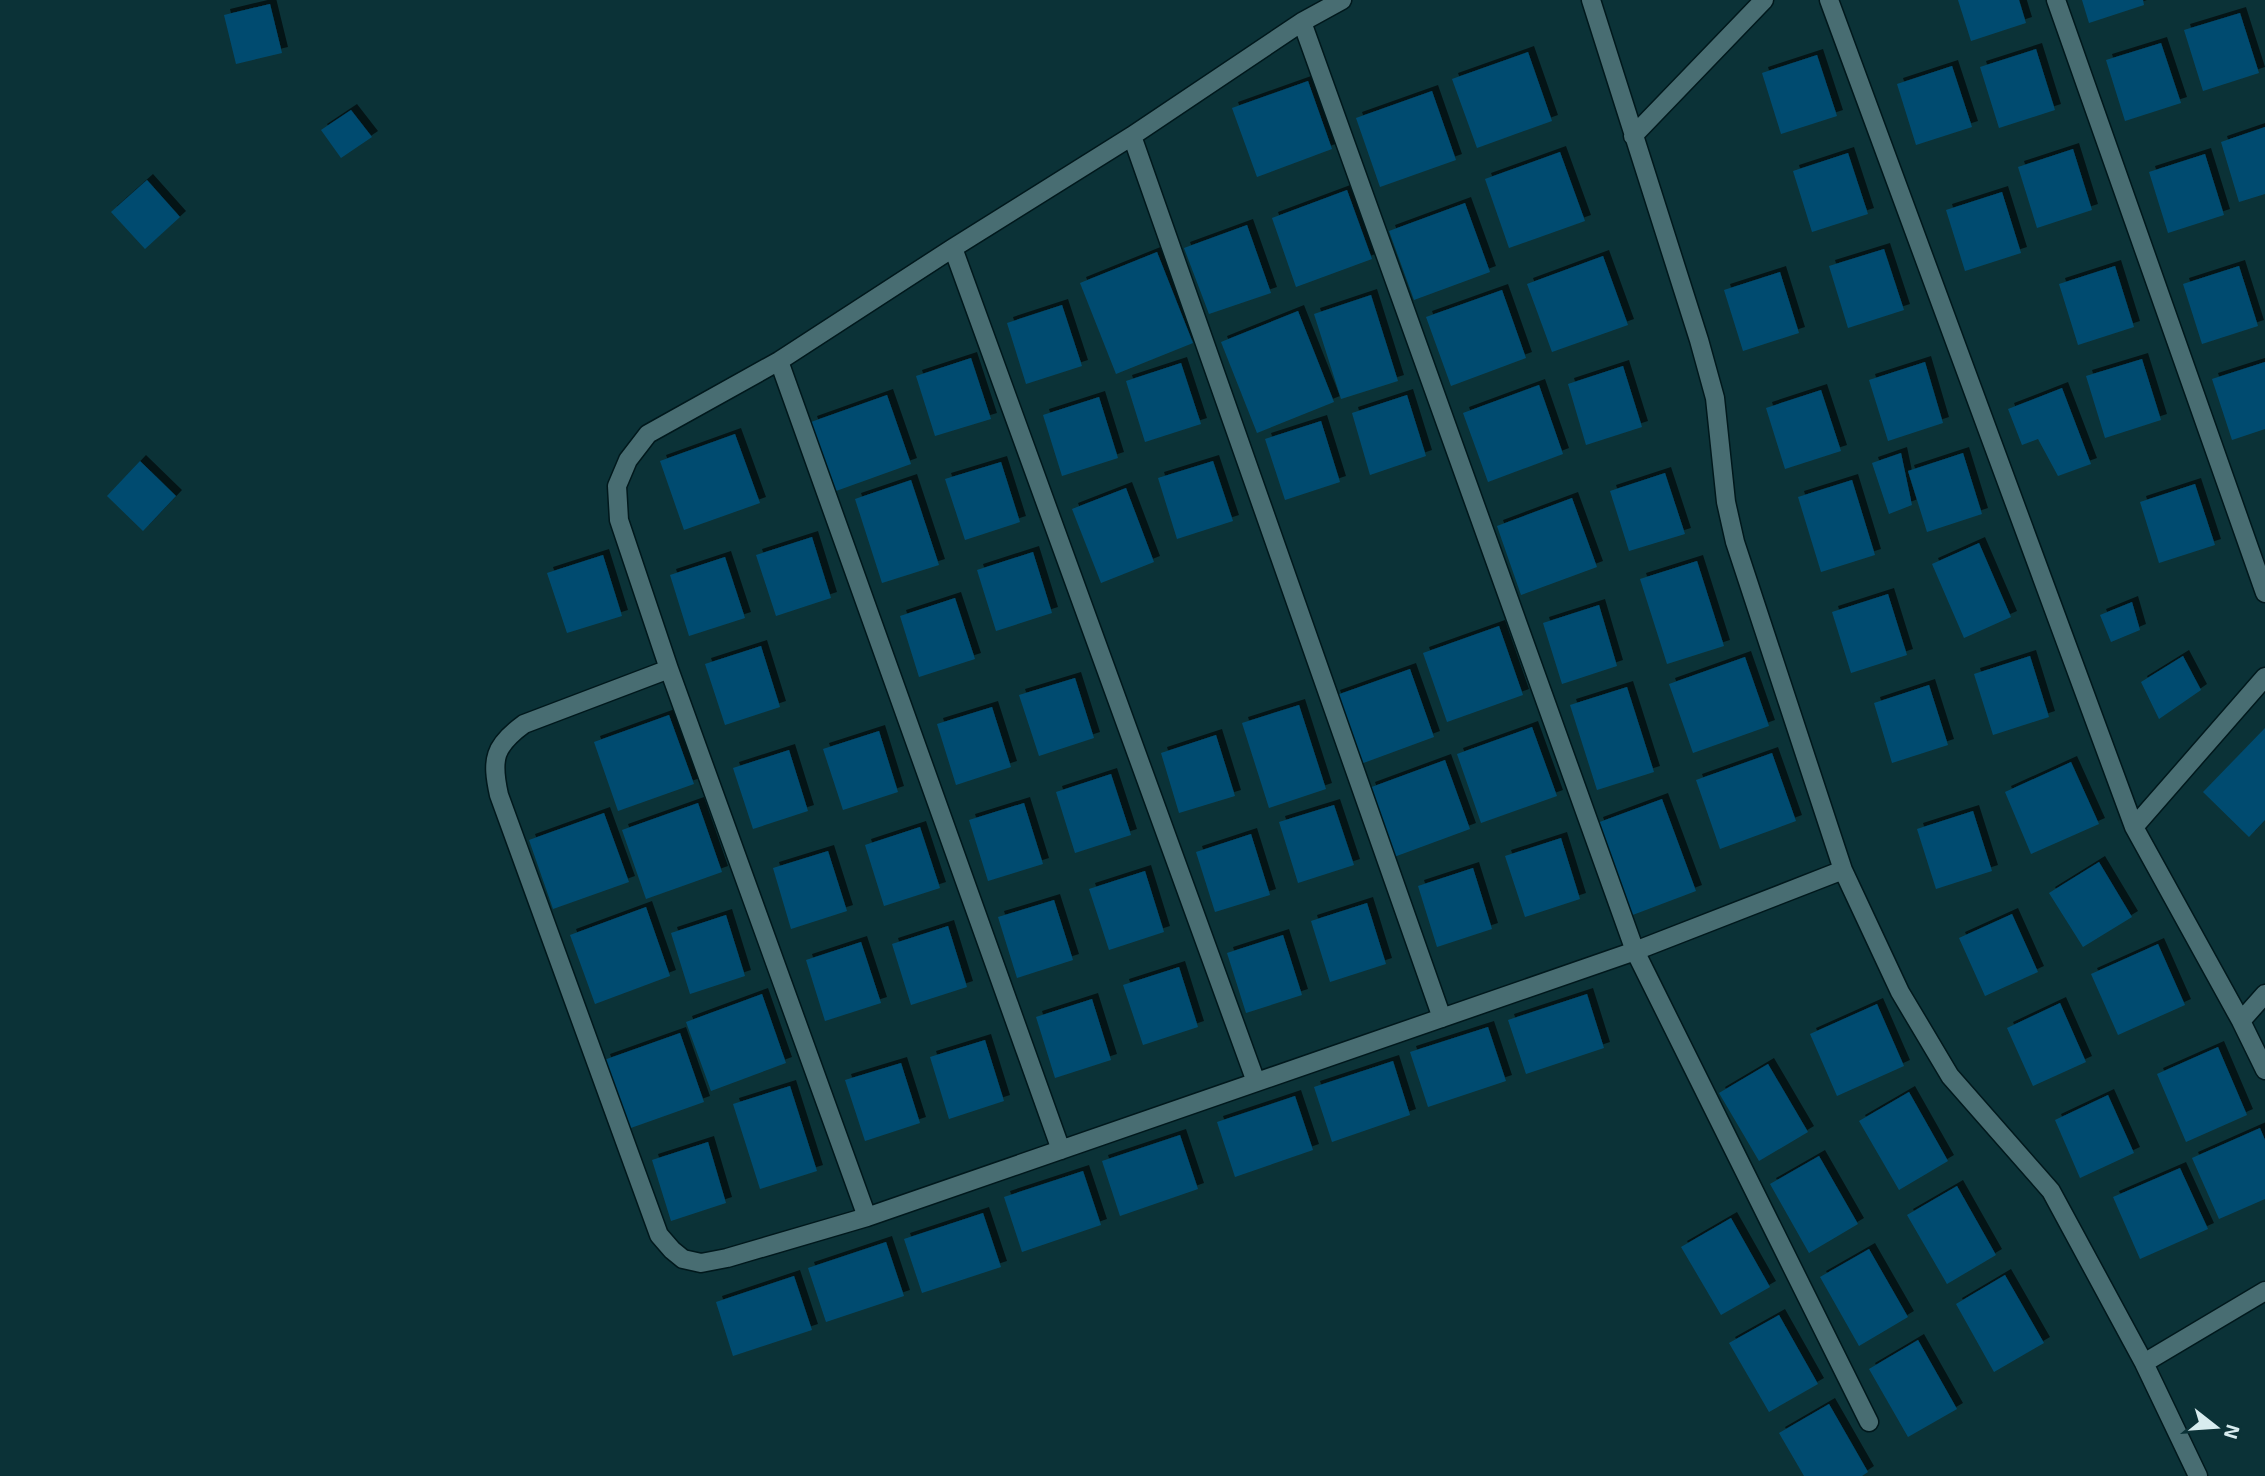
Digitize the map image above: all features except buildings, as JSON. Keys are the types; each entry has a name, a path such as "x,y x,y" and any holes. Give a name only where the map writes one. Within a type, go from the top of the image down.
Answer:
{"street":[{"path":"867,1217 669,669 619,520 617,486 628,460 649,434 779,361 1132,136 1302,22 1342,0"},
{"path":"1591,0 1715,398 1726,502 1735,542 1843,870 1900,992 1950,1076 2051,1191 2144,1363 2198,1476"},
{"path":"1633,136 1764,0"},
{"path":"1829,0 2134,827 2241,1021 2265,1070"},
{"path":"2056,0 2265,593"},
{"path":"1302,22 1635,951 1869,1422"},
{"path":"1132,136 1442,1018"},
{"path":"953,248 1256,1082"},
{"path":"779,361 1061,1150"},
{"path":"669,669 524,723 506,737 497,754 494,772 499,795 659,1235 671,1250 683,1259 701,1263 727,1258 867,1217 1635,951 1843,870"},
{"path":"2134,827 2265,677"},
{"path":"2241,1021 2265,994"},
{"path":"2144,1363 2265,1291"}]}
